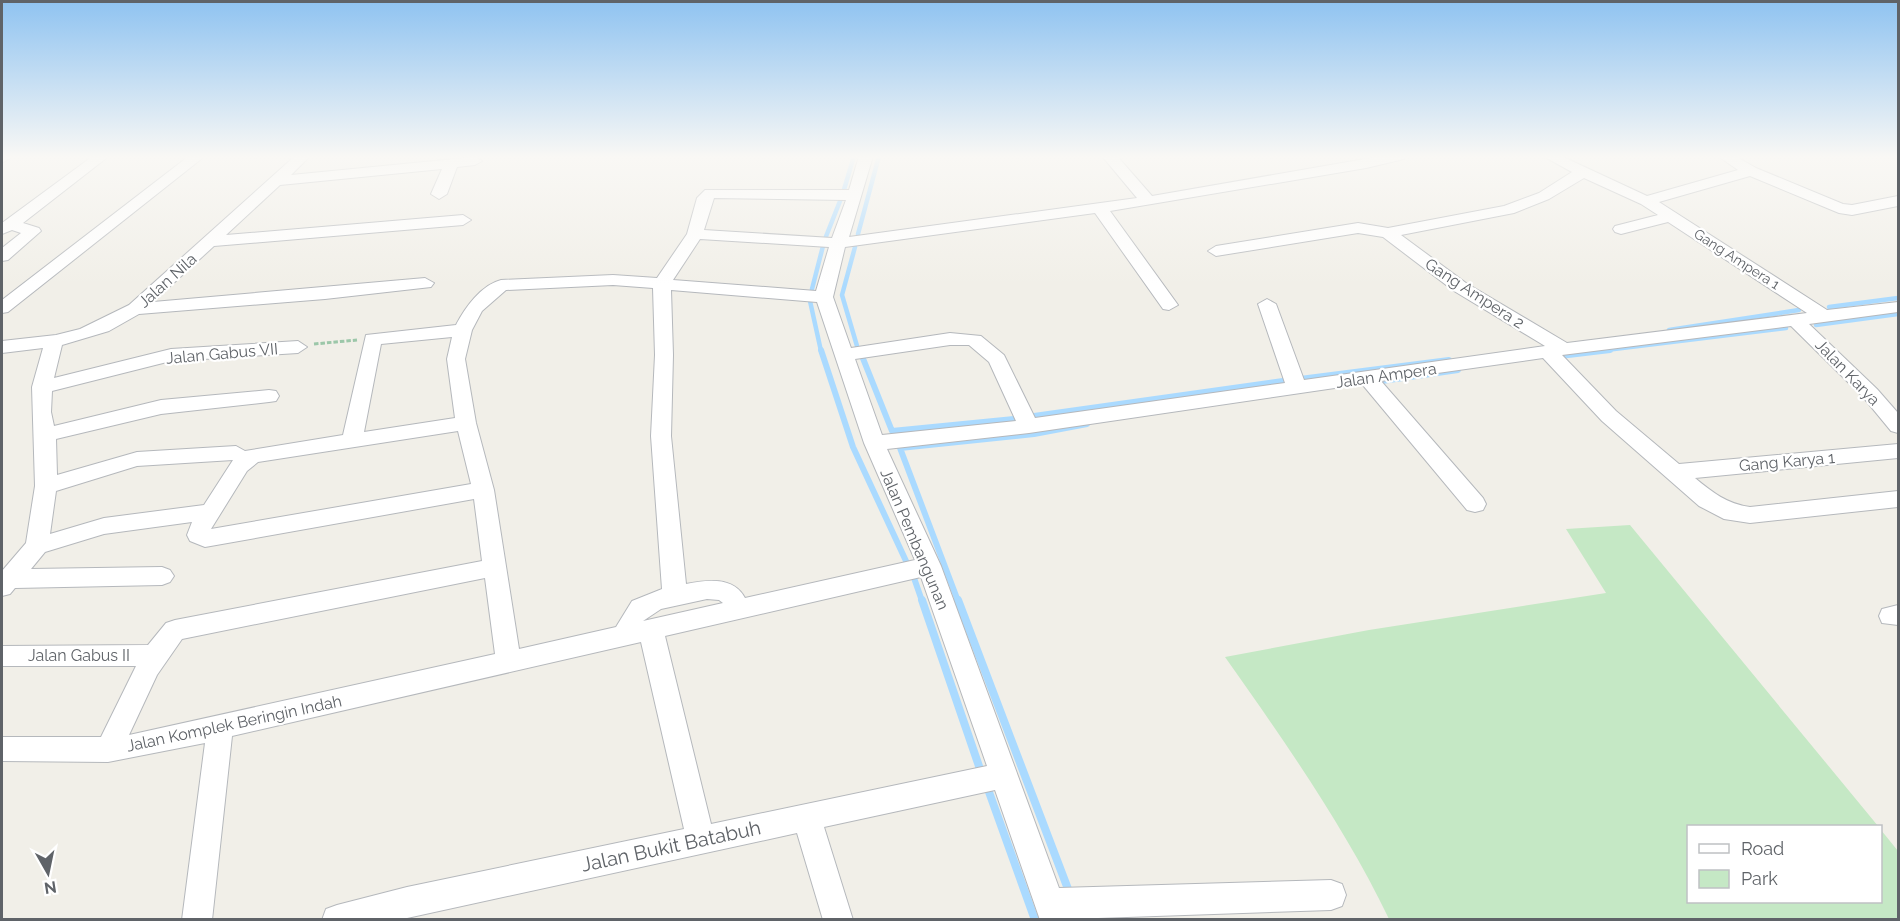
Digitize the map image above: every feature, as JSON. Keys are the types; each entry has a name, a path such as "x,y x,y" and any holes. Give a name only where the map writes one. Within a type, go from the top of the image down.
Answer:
{"street":[{"path":"5,227 48,199"},
{"path":"2,308 24,288 141,199"},
{"name":"Jalan Nila","path":"2,347 78,338 109,326 135,309 255,199"},
{"path":"675,597 661,436 664,355 662,284 695,234 705,199"},
{"name":"Jalan Pembangunan","path":"853,199 840,243 828,272 824,297 874,443 929,566 1053,911"},
{"path":"695,234 840,243 1158,199"},
{"name":"Gang Ampera 2","path":"1216,251 1358,228 1388,233 1508,210 1536,199"},
{"name":"Gang Ampera 1","path":"1642,199 1825,317"},
{"path":"1646,201 1653,199"},
{"path":"1818,199 1839,208 1859,209 1899,201"},
{"path":"1100,207 1169,305"},
{"path":"1621,229 1671,217"},
{"path":"212,240 391,228 463,220"},
{"path":"2,256 33,231 5,227"},
{"name":"Gang Ampera 2","path":"1388,233 1460,287 1556,350 1609,416 1718,507 1732,513 1750,516 1899,500"},
{"path":"509,662 483,490 466,423 456,358 463,330 474,308 501,285 613,280 824,297"},
{"path":"135,309 325,294 425,283"},
{"path":"2,287 24,288"},
{"path":"1267,304 1297,387"},
{"name":"Jalan Ampera","path":"874,443 1029,426 1556,350 1899,307"},
{"name":"Jalan Karya","path":"1795,320 1870,393 1899,426"},
{"path":"352,441 373,339 463,330"},
{"path":"842,355 950,339 974,340 997,359 1029,426"},
{"path":"5,583 37,546 46,486 46,435 41,412 42,387 54,342"},
{"name":"Jalan Gabus VII","path":"42,387 171,355 298,347"},
{"path":"1367,378 1475,504"},
{"path":"46,435 161,407 269,396"},
{"path":"466,423 252,456 240,466 198,535 205,539 483,490"},
{"name":"Gang Karya 1","path":"1675,472 1899,451"},
{"path":"46,486 137,459 236,453"},
{"path":"37,546 104,526 210,512"},
{"name":"Jalan Komplek Beringin Indah","path":"108,750 138,747 929,566"},
{"name":"Jalan Komplek Beringin Indah","path":"108,750 168,635 185,626 496,567"},
{"path":"5,583 162,576"},
{"path":"701,840 638,633 635,613 645,605 706,589 724,592 734,598 738,609"},
{"name":"Jalan Gabus II","path":"2,656 157,655"},
{"path":"197,920 220,727"},
{"path":"2,749 108,750"},
{"name":"Jalan Bukit Batabuh","path":"337,920 407,902 1006,775"},
{"path":"807,818 838,920"},
{"path":"1053,911 1330,895"}],"path":[{"path":"298,347 373,339"}],"green space":[{"path":"1630,525 1877,825 1687,825 1687,903 1882,903 1882,831 1898,851 1898,919 1389,919 1334,818 1225,657 1369,630 1606,593 1566,529"}],"waterway":[{"path":"825,239 841,199"},
{"path":"858,234 867,199"},
{"path":"812,289 823,246"},
{"path":"855,247 842,295 857,346"},
{"path":"1829,307 1898,298"},
{"path":"810,301 821,351"},
{"path":"1669,330 1799,310"},
{"path":"1816,325 1898,314"},
{"path":"1598,351 1786,328"},
{"path":"821,350 853,447 906,561"},
{"path":"1560,356 1610,350"},
{"path":"862,356 892,431 1014,419"},
{"path":"1300,379 1449,360"},
{"path":"1375,382 1458,370"},
{"path":"1034,416 1283,381"},
{"path":"958,601 900,448 1034,434 1087,424"},
{"path":"913,575 922,601"},
{"path":"922,600 981,772"},
{"path":"958,600 1068,889"},
{"path":"989,792 1035,920"}]}
